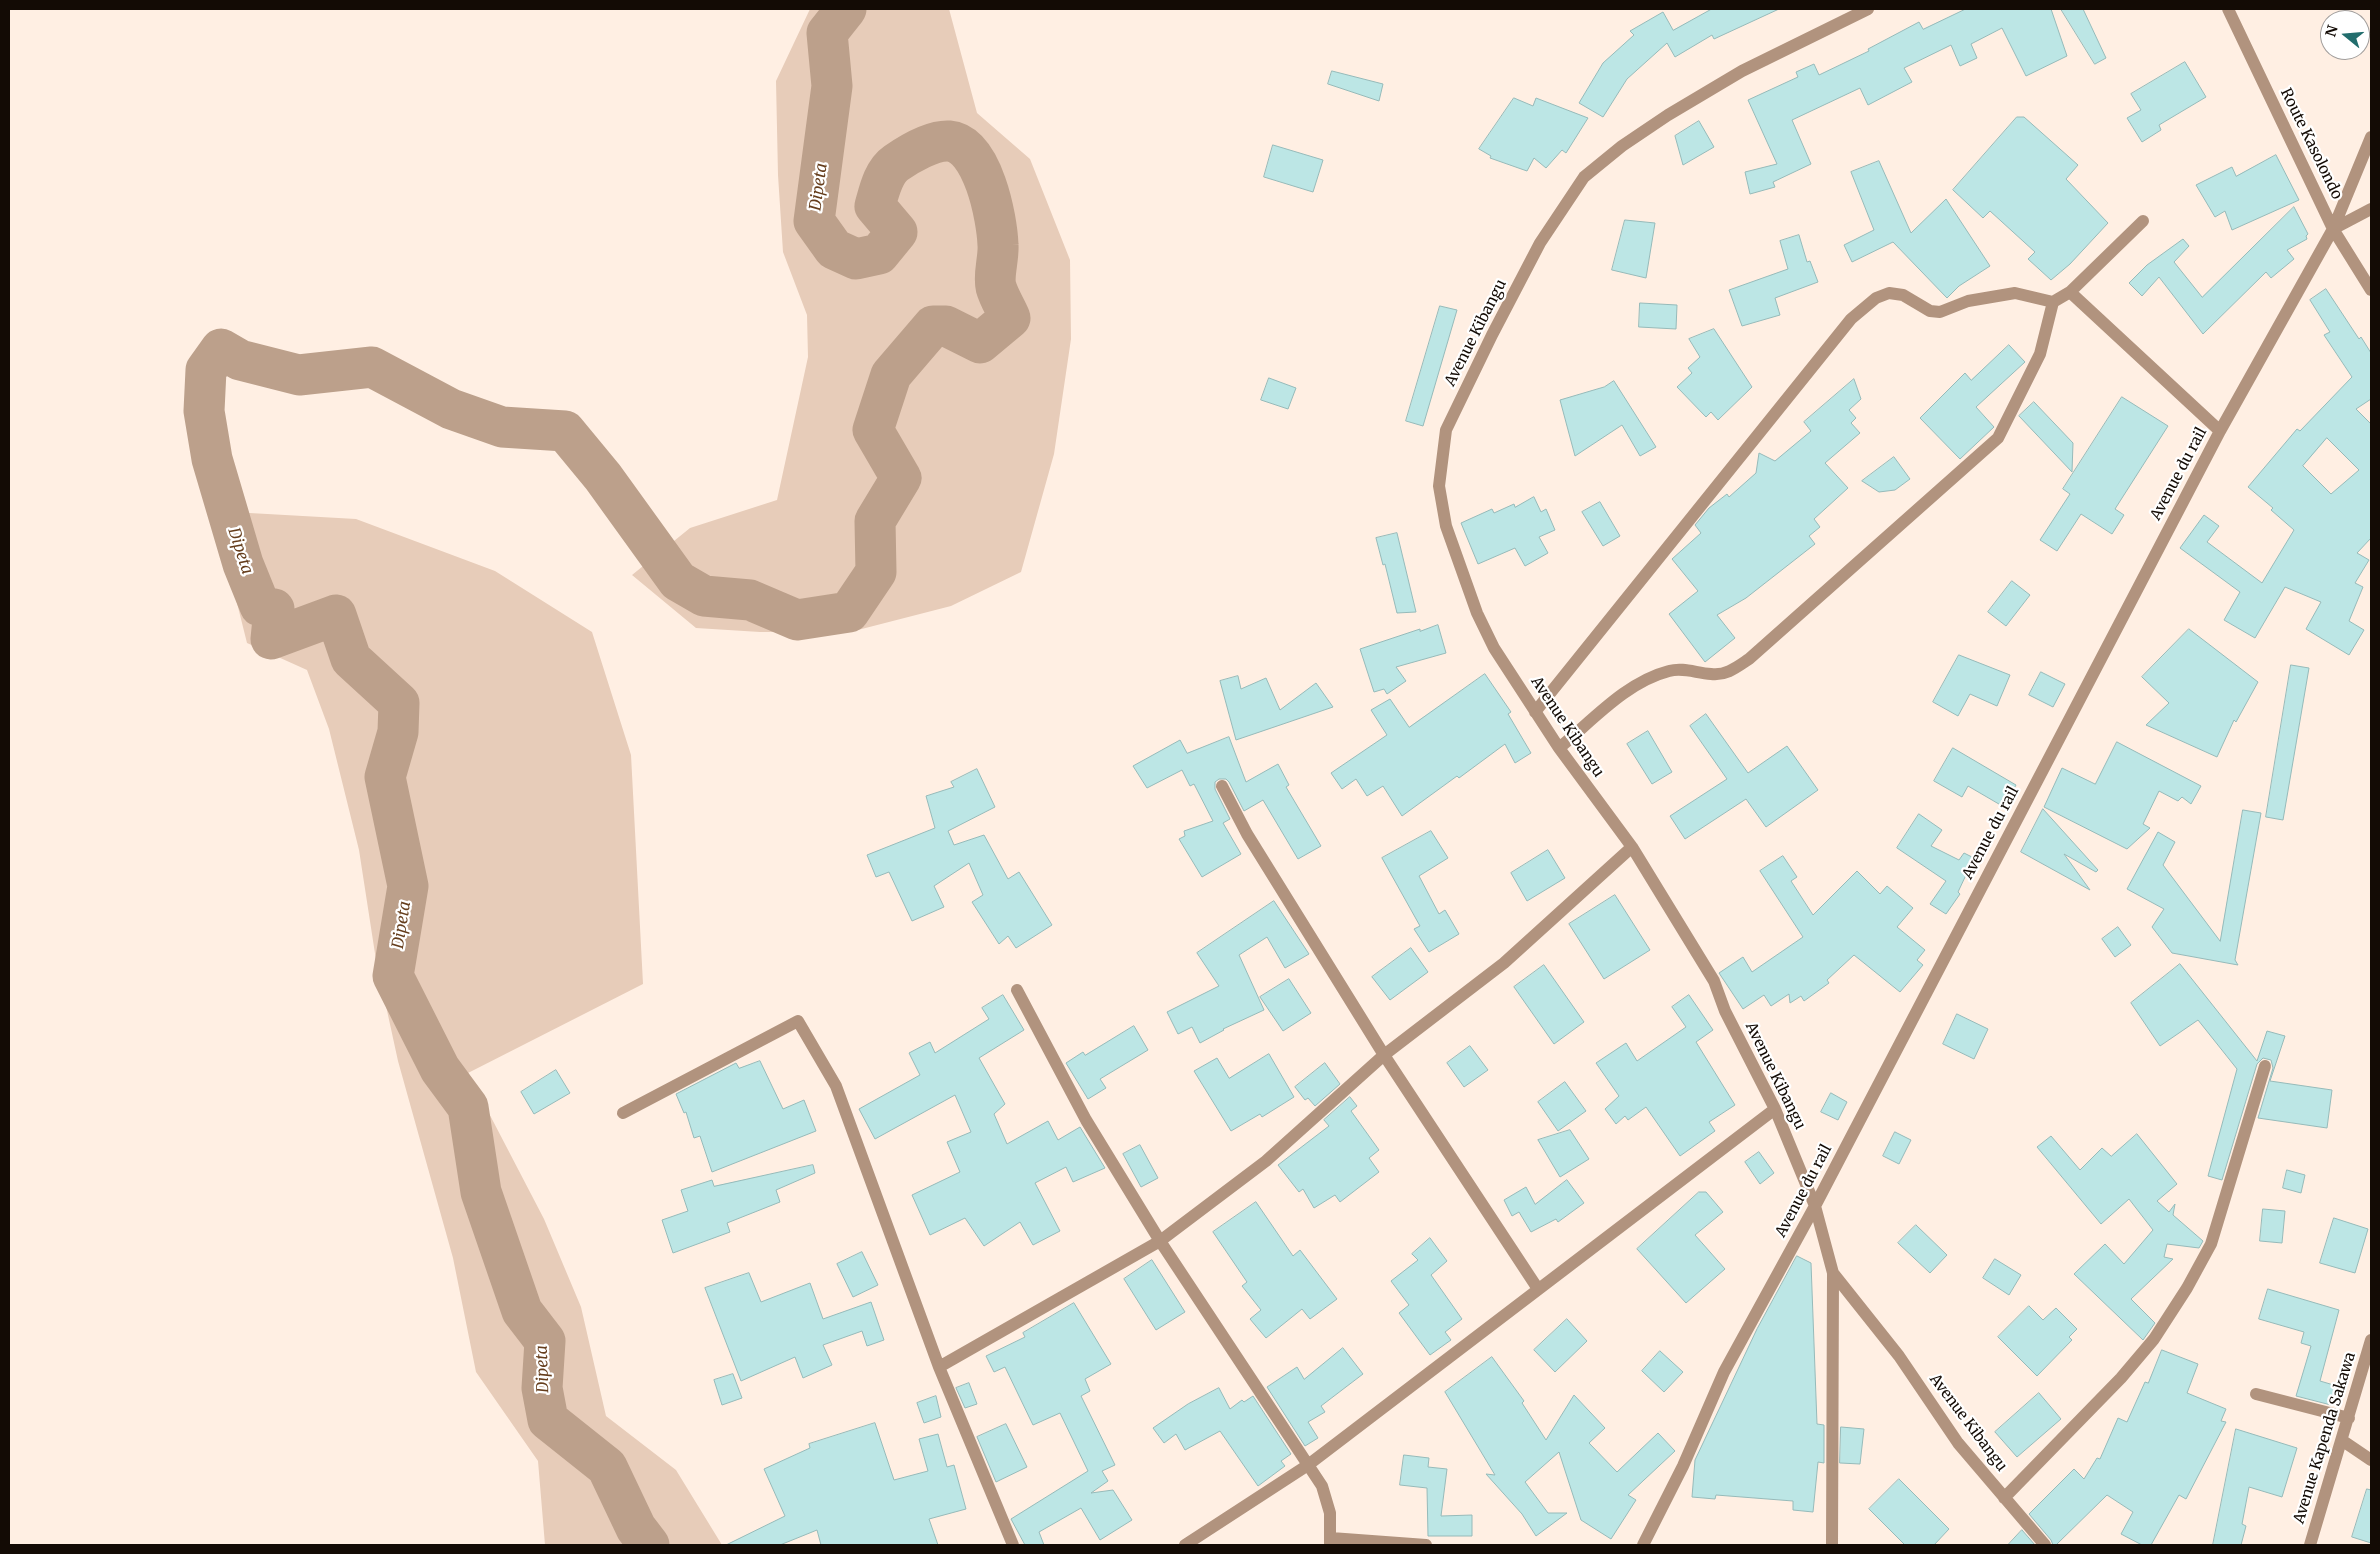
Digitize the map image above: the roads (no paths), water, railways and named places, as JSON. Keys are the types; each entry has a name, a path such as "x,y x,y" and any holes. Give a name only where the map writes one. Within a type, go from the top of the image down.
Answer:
{"street":[{"name":"Avenue Kibangu","path":"1868,9 1742,71 1684,105 1622,146 1584,177 1540,242 1446,430 1439,486 1446,526 1477,613 1494,648 1535,712 1632,847 1714,981 1725,1011 1775,1109 1815,1206 1833,1274 1899,1356 1958,1443 2045,1545"},
{"name":"Route Kasolondo","path":"2228,9 2333,229 2371,290"},
{"name":"Avenue du rail","path":"1643,1545 1683,1466 1724,1372 1815,1206 2220,431 2333,229 2371,137"},
{"path":"2333,229 2371,209"},
{"path":"1535,712 1851,319 1876,298 1888,293 1903,295 1930,311 1940,312 1968,301 2015,293 2053,302 2070,292 2143,221"},
{"path":"2070,292 2220,431"},
{"path":"1560,748 1630,689 1648,679 1670,671 1689,670 1712,675 1732,671 1749,660 1998,438 2040,354 2053,302"},
{"path":"1222,786 1247,834 1384,1055 1538,1289"},
{"path":"939,1367 1160,1241 1266,1161 1384,1055 1504,963 1632,847"},
{"path":"1017,990 1086,1120 1160,1241 1322,1486 1330,1513 1330,1542 1426,1545"},
{"path":"623,1113 798,1021 836,1086 939,1367 1012,1545"},
{"path":"2004,1498 2121,1378 2154,1339 2187,1288 2211,1244 2265,1066"},
{"path":"1185,1545 1308,1465 1775,1109"},
{"path":"1832,1545 1833,1274"},
{"name":"Avenue Kapenda Sakawa","path":"2310,1545 2343,1441 2371,1340"},
{"path":"2256,1394 2349,1418"},
{"path":"2343,1441 2371,1460"}],"waterway":[{"name":"Dipeta","path":"649,1545 636,1528 607,1467 548,1420 542,1388 545,1341 522,1311 481,1192 468,1107 440,1069 393,976 408,886 385,777 398,732 399,703 351,659 336,615 271,639 274,609 260,606 243,564 212,459 204,411 206,370 221,349 240,360 299,375 372,367 451,409 502,427 565,431 603,477 678,581 704,596 750,600 797,620 849,612 876,572 875,521 901,478 873,430 891,375 933,326 946,326 980,343 1010,318 996,287 998,245 991,201 979,168 971,155 961,145 949,141 929,145 901,159 888,172 882,183 875,206 897,232 879,254 856,259 834,249 814,221 832,86 827,33 846,9"}]}
